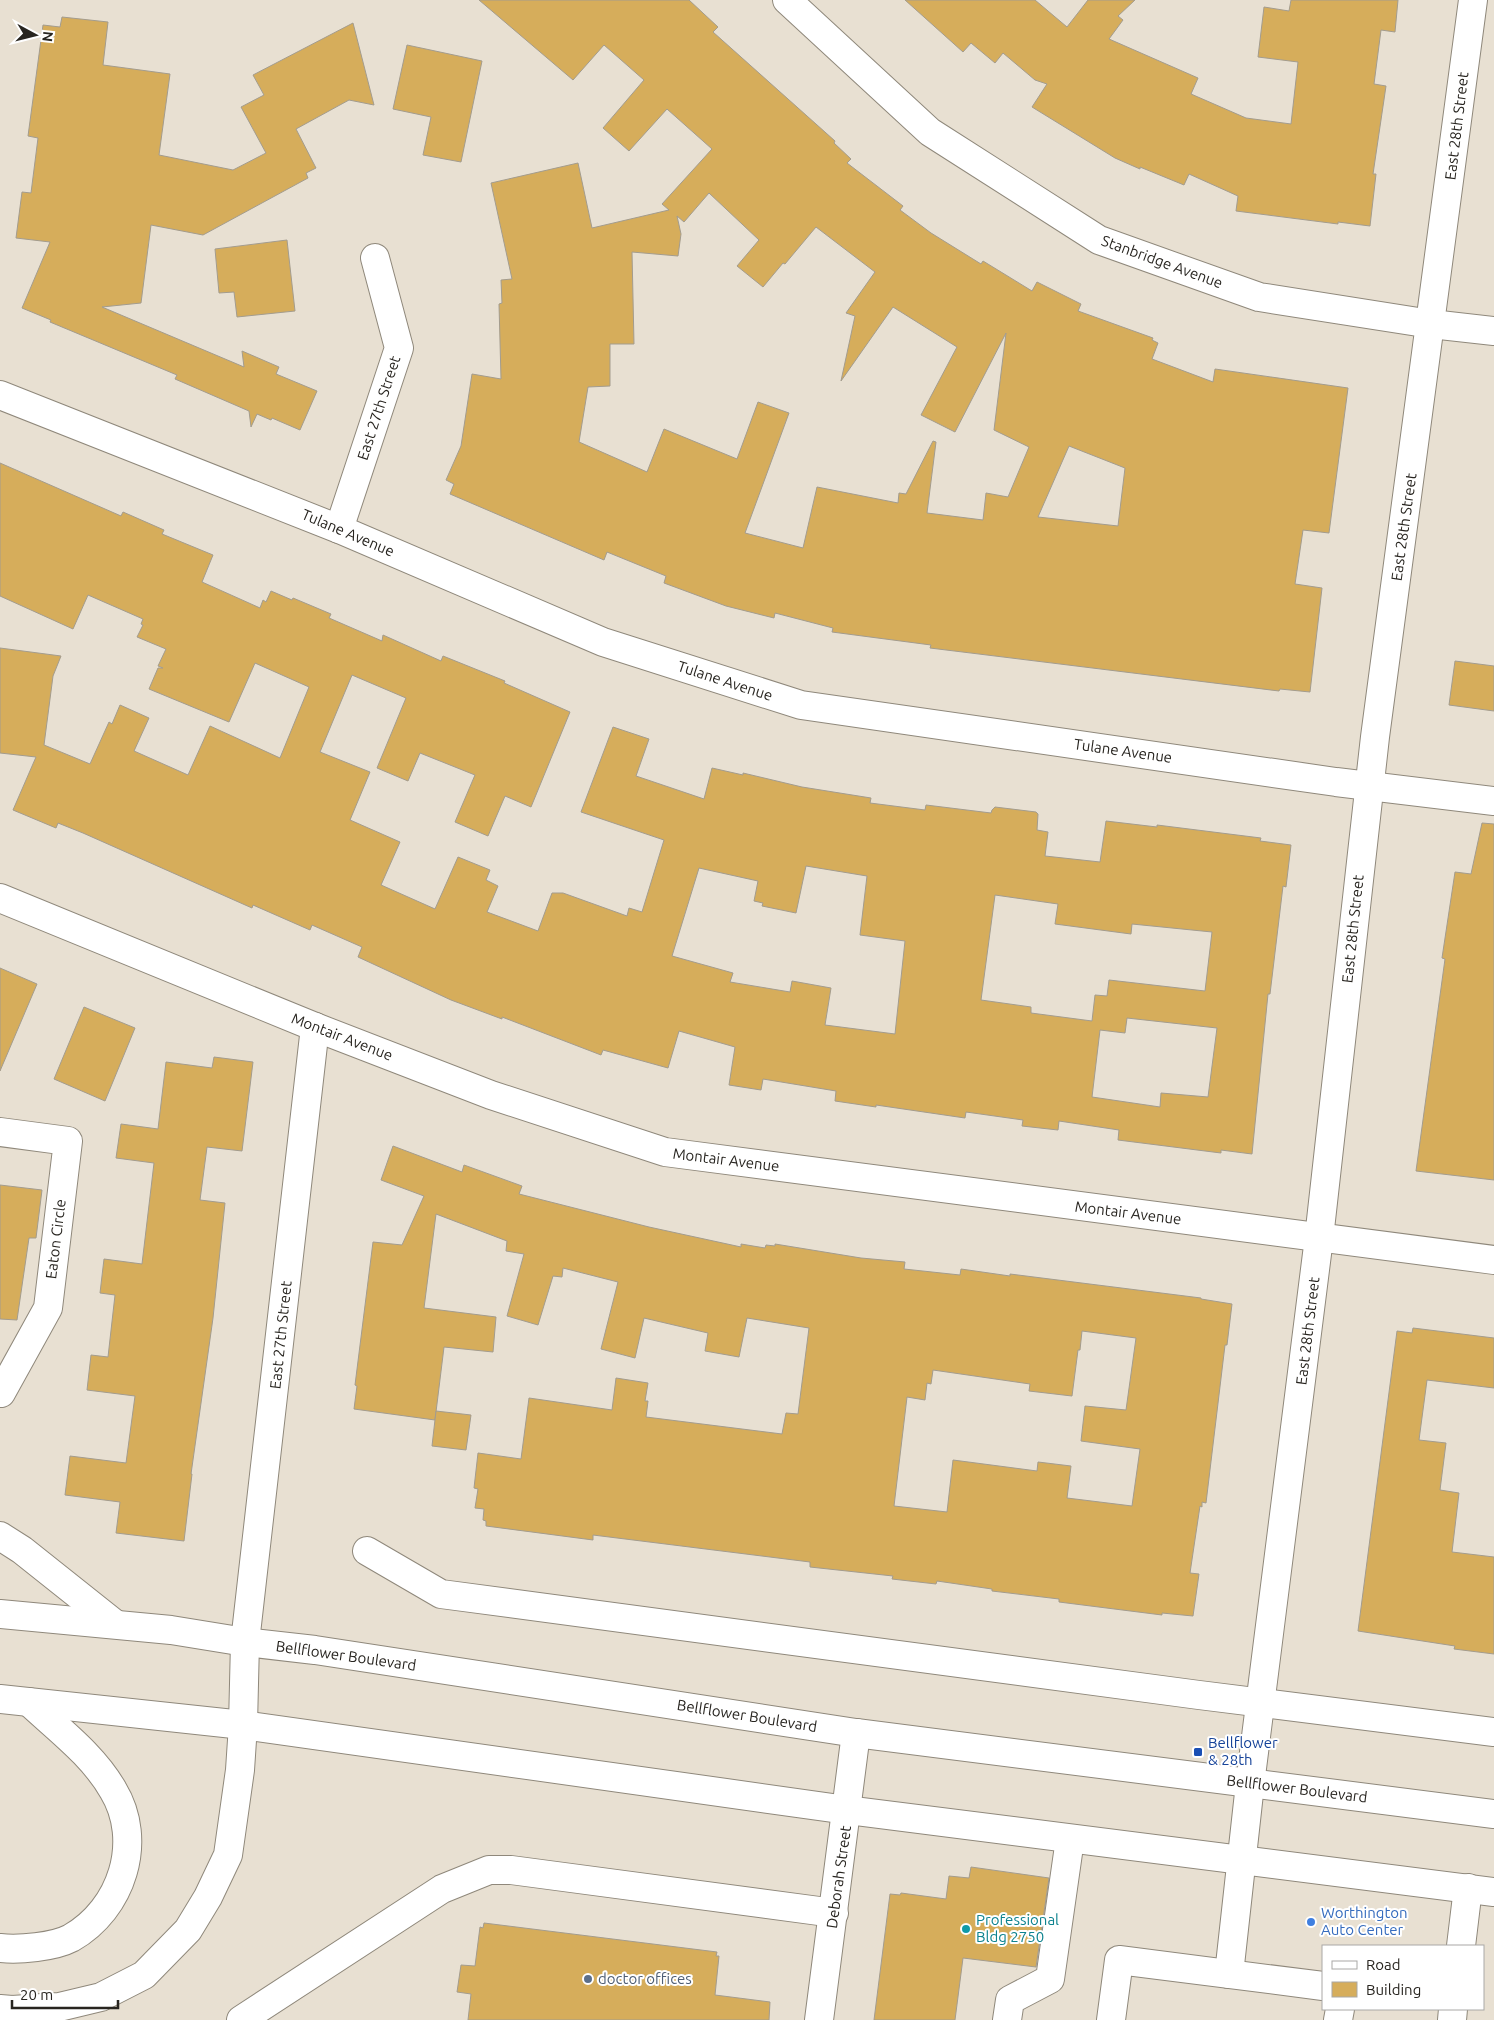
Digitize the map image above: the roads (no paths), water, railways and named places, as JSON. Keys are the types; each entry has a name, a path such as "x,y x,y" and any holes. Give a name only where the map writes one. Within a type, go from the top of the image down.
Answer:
{"main road":[{"name":"Stanbridge Avenue","path":"787,0 930,132 1099,240 1259,297 1431,324 1494,331"},
{"name":"East 28th Street","path":"1229,1974 1250,1784 1262,1702 1319,1238 1369,786 1474,0"},
{"name":"East 27th Street","path":"339,529 399,348 375,258"},
{"name":"Tulane Avenue","path":"0,395 339,529 603,642 801,705 1369,786 1494,801"},
{"name":"Montair Avenue","path":"0,898 315,1027 491,1095 665,1152 1494,1260"},
{"name":"East 27th Street","path":"0,2009 59,2007 101,1997 144,1975 188,1930 208,1897 228,1855 240,1770 245,1642 315,1027"},
{"name":"Eaton Circle","path":"0,1132 68,1141 48,1308 1,1393"},
{"path":"0,1536 22,1550 115,1624"},
{"path":"367,1551 441,1594 1494,1732"},
{"name":"Bellflower Boulevard","path":"0,1614 171,1630 856,1733 1494,1814"},
{"path":"0,1699 243,1725 848,1810 1481,1890 1461,1945"},
{"path":"0,1948 39,1947 70,1938 95,1920 111,1901 122,1878 128,1849 125,1820 114,1791 94,1762 29,1702"},
{"name":"Deborah Street","path":"819,2020 848,1810 856,1733"},
{"path":"1007,2020 1010,2000 1050,1979 1070,1839"},
{"path":"242,2020 442,1889 490,1870 511,1870 834,1913"},
{"path":"1111,2020 1119,1960 1322,1986"}],"place":[{"name":"Bellflower & 28th","path":"1198,1752"},
{"name":"Worthington Auto Center","path":"1311,1922"},
{"name":"Professional Bldg 2750","path":"966,1929"},
{"name":"doctor offices","path":"588,1979"}]}
